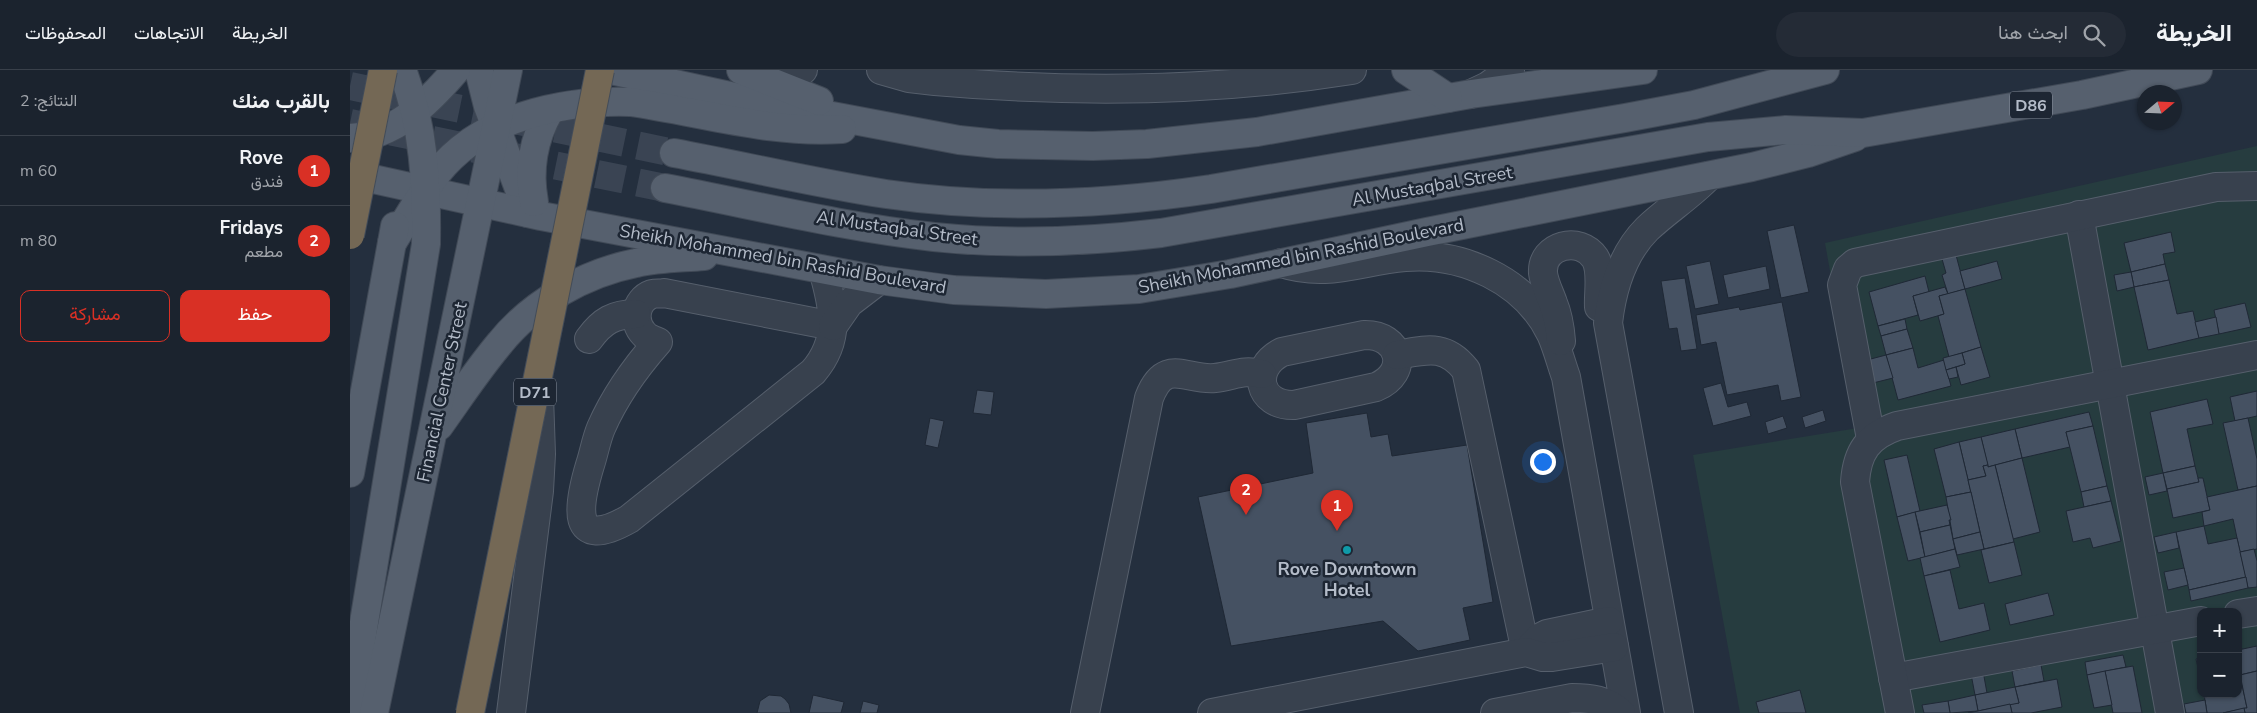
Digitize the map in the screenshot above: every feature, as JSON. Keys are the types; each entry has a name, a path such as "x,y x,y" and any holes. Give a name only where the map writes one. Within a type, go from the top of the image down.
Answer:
{"highway":[{"path":"350,235 383,70"},
{"name":"D71","path":"470,713 600,70"}],"main road":[{"path":"350,131 364,112 370,97 376,70"},
{"path":"402,70 415,110"},
{"path":"350,708 424,262 426,244 415,188 415,110 425,70"},
{"path":"350,138 375,135 390,129 438,90 456,70"},
{"path":"479,70 488,106 533,214"},
{"name":"Financial Center Street","path":"374,713 508,70"},
{"path":"611,70 748,100 939,137 998,144 1092,146 1147,144 1257,132 1460,96 1643,70"},
{"path":"1406,70 1460,96"},
{"name":"Al Mustaqbal Street","path":"674,153 886,194 994,204 1103,202 1211,189 1625,118 1703,103 1825,70"},
{"name":"Al Mustaqbal Street","path":"665,188 877,229 934,237 1048,242 1105,240 1161,234 1708,138 1786,130 1863,134 2055,100 2198,70"},
{"path":"749,73 881,125"},
{"path":"350,473 392,243 415,188 438,172 475,139 496,126 580,103 630,102 780,129 812,131 881,125"},
{"path":"533,214 531,168 535,144 550,110"},
{"name":"Sheikh Mohammed bin Rashid Boulevard","path":"350,174 533,214 878,280 954,290 1000,293 1092,292 1184,282 1709,176 1808,153 1863,134"},
{"path":"384,281 400,253 406,250 418,251 424,262"},
{"path":"433,433 501,342 530,314 562,291 598,274 636,263 736,253"},
{"path":"350,354 360,410"}],"street":[{"path":"749,73 803,70"},
{"path":"881,70 909,78 953,83 1094,89 1199,86 1265,81 1352,70"},
{"path":"1460,96 1488,86 1510,70"},
{"path":"1679,713 1608,323 1611,298 1619,273 1631,250 1646,230 1689,196 1709,176"},
{"path":"1872,439 1842,286 1848,269 1863,260 2216,187 2257,186"},
{"path":"2079,215 2170,713"},
{"path":"1615,369 1599,309 1600,272 1596,258 1585,248 1571,244 1557,248 1547,258 1543,273 1559,322 1566,377 1626,713"},
{"path":"1281,262 1312,270 1327,270 1404,257 1433,257 1462,262 1489,272 1514,288 1534,309 1551,333 1566,377"},
{"path":"823,270 831,299 833,326 828,351 813,372 638,513 610,529 596,531 583,523 580,507 601,429 622,388 658,342 644,336 638,325 636,314 642,302 652,294 664,293 833,326"},
{"path":"833,326 849,303 878,280"},
{"path":"589,339 597,328 608,319 622,314 636,314"},
{"path":"1364,335 1375,335 1384,338 1392,346 1396,355 1397,366 1393,376 1386,383 1376,388 1294,405 1279,404 1266,394 1262,385 1262,374 1265,364 1282,352 1364,335"},
{"path":"1396,355 1428,349 1439,350 1459,361 1466,370 1526,652"},
{"path":"1900,713 1855,482 1856,466 1862,452 1872,439 1883,431 1897,426 2257,356"},
{"path":"1085,713 1153,388 1161,379 1182,372 1205,378 1217,378 1240,371 1262,374"},
{"path":"512,713 539,491 541,454 538,379"},
{"path":"2242,613 2257,610"},
{"path":"1893,678 2197,622"},
{"path":"1212,713 1526,652 1539,638 1547,634 1612,634"},
{"path":"1495,713 1534,709 1584,698 1606,703 1621,713"}],"green space":[{"path":"2257,146 2257,713 1740,713 1693,455 1858,428 1825,243"}],"building":[{"path":"1794,225 1809,292 1781,298 1767,231"},
{"path":"2171,232 2175,252 2163,254 2165,264 2131,272 2124,243"},
{"path":"1956,255 1965,289 1948,294 1942,275 1946,273 1942,259"},
{"path":"1710,261 1719,304 1695,309 1686,266"},
{"path":"1997,261 2002,279 1965,289 1960,271"},
{"path":"2165,264 2169,280 2134,287 2131,272"},
{"path":"1766,266 1770,289 1728,298 1723,275"},
{"path":"2131,272 2134,287 2117,291 2114,275"},
{"path":"1925,276 1929,292 1913,296 1918,315 1878,326 1869,292"},
{"path":"1685,278 1697,349 1681,351 1677,328 1669,329 1661,281"},
{"path":"2169,280 2177,314 2193,311 2199,338 2148,350 2134,287"},
{"path":"1945,287 1948,294 1939,296 1944,314 1920,321 1913,296"},
{"path":"1965,289 1981,347 1949,357 1938,316 1944,314 1939,296"},
{"path":"1782,302 1801,397 1781,401 1778,385 1727,395 1716,342 1701,345 1696,315 1739,307 1740,310"},
{"path":"2245,303 2251,327 2219,334 2214,310"},
{"path":"2216,317 2219,334 2199,338 2195,322"},
{"path":"1905,319 1907,329 1881,336 1878,326"},
{"path":"1907,329 1913,348 1886,355 1881,336"},
{"path":"1981,347 1990,377 1961,385 1956,367 1965,364 1962,353"},
{"path":"1913,348 1918,368 1944,360 1951,386 1898,400 1886,355"},
{"path":"1962,353 1965,364 1946,370 1943,358"},
{"path":"1886,355 1893,378 1873,383 1867,360"},
{"path":"1956,367 1958,377 1949,379 1946,370"},
{"path":"1721,383 1728,407 1747,402 1751,416 1713,426 1703,388"},
{"path":"977,390 994,392 991,415 973,413"},
{"path":"2257,391 2257,416 2235,421 2230,397"},
{"path":"2207,399 2213,424 2187,429 2195,466 2163,473 2150,412"},
{"path":"1823,410 1826,421 1805,428 1802,417"},
{"path":"2089,412 2093,426 2066,432 2070,447 2022,458 2015,429"},
{"name":"Rove Downtown Hotel","path":"1367,413 1371,437 1388,434 1392,456 1467,445 1493,602 1463,608 1470,640 1418,651 1383,621 1231,646 1198,497 1313,473 1306,423"},
{"path":"1783,416 1787,428 1768,434 1765,422"},
{"path":"930,418 944,421 938,448 925,445"},
{"path":"2248,418 2257,459 2257,486 2238,490 2223,423"},
{"path":"2093,426 2107,486 2081,492 2066,432"},
{"path":"2015,429 2022,458 1988,467 1981,437"},
{"path":"1981,437 1988,465 1983,466 1986,476 1968,480 1959,442"},
{"path":"1959,442 1971,492 1946,497 1934,449"},
{"path":"1907,455 1920,511 1897,517 1884,460"},
{"path":"2022,458 2040,532 2013,539 1995,465"},
{"path":"1988,465 1988,467 1995,465 2014,542 1984,549 1968,480 1986,476 1983,466"},
{"path":"2195,466 2199,482 2167,489 2163,473"},
{"path":"2163,473 2167,491 2149,495 2145,477"},
{"path":"2198,478 2203,478 2210,510 2173,518 2167,489 2199,482"},
{"path":"2107,486 2111,501 2084,507 2081,492"},
{"path":"2257,486 2257,549 2240,552 2233,519 2204,526 2202,512 2210,510 2207,497"},
{"path":"1971,492 1980,532 1953,539 1946,497"},
{"path":"2111,501 2121,541 2093,548 2090,538 2073,542 2066,511"},
{"path":"1947,505 1951,520 1949,520 1950,525 1920,532 1915,512"},
{"path":"1915,512 1925,557 1908,561 1897,517"},
{"path":"1950,525 1955,549 1925,557 1920,532"},
{"path":"2204,526 2208,544 2237,538 2246,577 2189,590 2176,532"},
{"path":"1980,532 1984,549 1957,555 1953,539"},
{"path":"2176,532 2179,548 2158,553 2154,537"},
{"path":"2014,542 2022,575 1989,583 1981,550"},
{"path":"1955,549 1960,567 1924,576 1920,558"},
{"path":"2254,549 2257,561 2257,587 2248,588 2240,552"},
{"path":"2184,568 2188,585 2168,590 2164,572"},
{"path":"1950,570 1959,609 1984,603 1990,630 1940,642 1924,576"},
{"path":"2246,577 2248,588 2191,601 2189,590"},
{"path":"2048,593 2054,615 2010,625 2005,604"},
{"path":"2257,646 2257,671 2242,675 2242,649"},
{"path":"2123,655 2126,667 2087,675 2085,662"},
{"path":"2041,665 2044,681 2015,687 2012,671"},
{"path":"2133,666 2142,713 2113,713 2105,671"},
{"path":"1983,671 1987,693 1975,695 1971,674"},
{"path":"2105,671 2112,705 2094,708 2087,675"},
{"path":"2257,671 2257,713 2245,713 2244,708 2247,708 2242,675"},
{"path":"2057,679 2062,707 2031,713 2012,713 2010,704 2019,703 2015,687"},
{"path":"2242,684 2247,708 2223,713 2207,713 2205,698 2242,698"},
{"path":"2015,687 2019,703 1978,711 1975,695"},
{"path":"1800,690 1806,713 1759,713 1756,702"},
{"path":"769,695 781,696 785,699 789,704 791,713 757,713 760,701"},
{"path":"813,695 844,702 841,713 809,713"},
{"path":"1975,695 1978,711 1950,713 1948,701"},
{"path":"2205,700 2207,713 2186,713 2184,704"},
{"path":"863,701 879,705 877,713 860,713"},
{"path":"1948,701 1950,713 1924,713 1922,705"},
{"path":"2010,704 2012,713 1968,713 1978,711"},
{"path":"2244,708 2245,713 2223,713"}],"tunnel":[{"path":"350,86 674,153"},
{"path":"350,123 665,188"}],"place":[{"name":"Fridays","path":"1246,515"},
{"name":"Rove","path":"1337,531"},
{"name":"Rove Downtown Hotel","path":"1347,550"}]}
